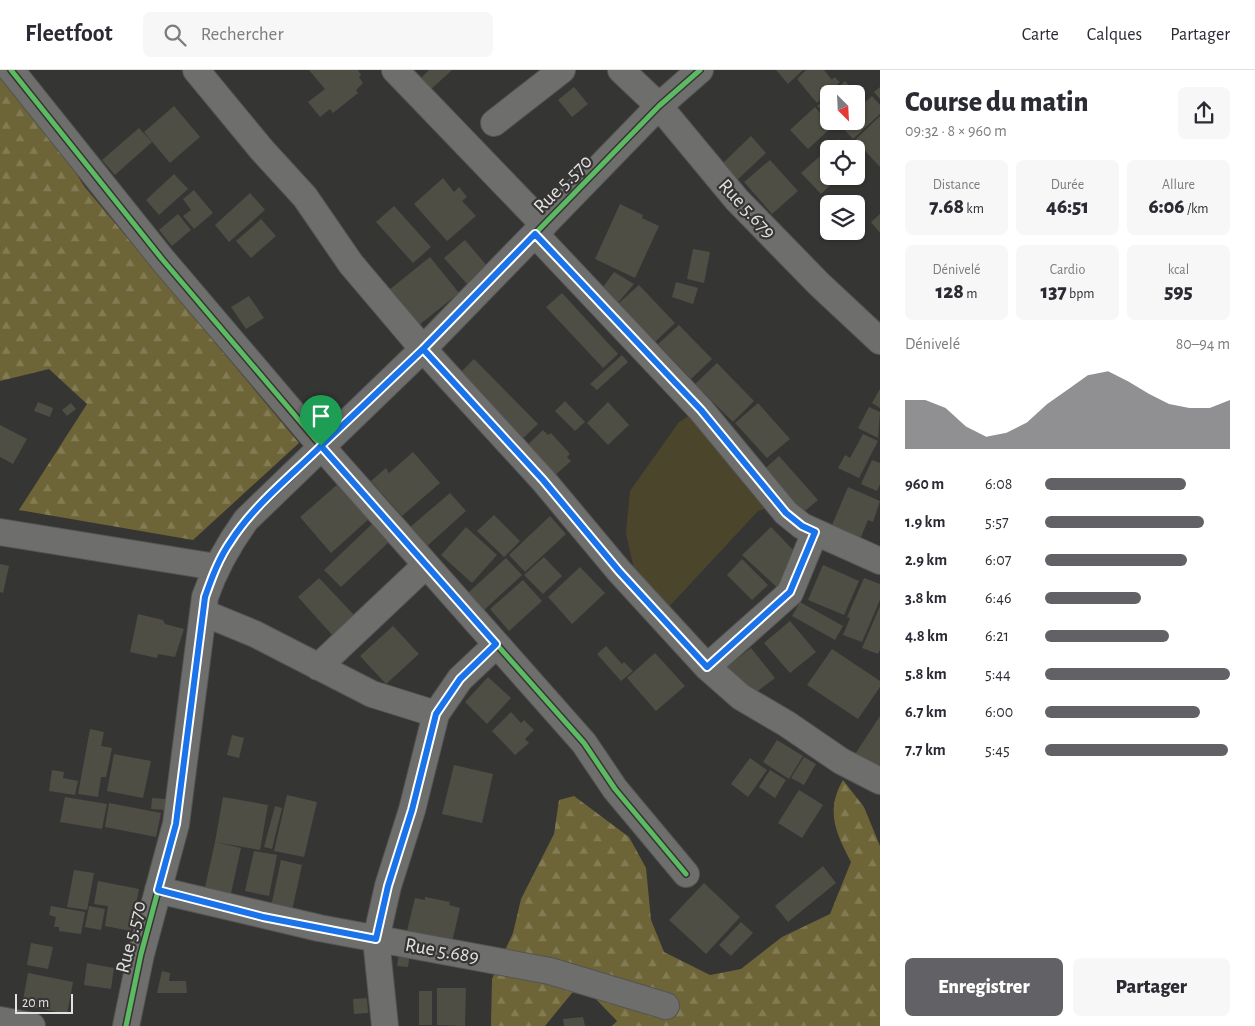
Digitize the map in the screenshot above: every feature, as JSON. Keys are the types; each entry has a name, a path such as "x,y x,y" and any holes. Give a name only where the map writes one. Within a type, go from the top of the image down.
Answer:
{"street":[{"path":"11,70 162,259 321,446 584,743 615,789 686,874"},
{"path":"196,70 262,150 305,196 351,264 423,349 543,480 626,579 707,667 741,697 787,724 841,761 880,781"},
{"path":"396,70 701,410 786,513 802,526 880,561"},
{"path":"494,123 562,70"},
{"name":"Rue 5.679","path":"621,70 659,106 737,200 819,284 880,342"},
{"name":"Rue 5.570","path":"126,1026 141,954 176,824 205,597 216,567 230,542 246,520 423,349 659,106 700,70"},
{"path":"0,532 216,567"},
{"path":"707,667 790,592 815,532"},
{"path":"318,667 426,564"},
{"path":"204,613 254,634 372,694 436,714"},
{"path":"385,1026 376,939 388,886 412,810 436,714 460,679 496,644"},
{"name":"Rue 5.689","path":"158,890 263,917 550,971 666,1006"},
{"path":"0,1020 32,1026"}],"shaded area":[{"path":"690,415 767,508 758,511 665,611 636,578 626,533 630,491 679,422"}],"green space":[{"path":"0,70 12,70 84,186 299,443 193,540 19,510 87,404 49,369 0,381"},
{"path":"843,780 864,807 880,846 880,1026 612,1026 617,1021 591,994 572,993 545,1026 491,1026 492,979 513,933 521,899 554,834 559,800 574,796 629,837 646,868 651,920 664,952 710,975 741,969 782,937 830,914 851,862 837,831 834,812 838,791"}],"building":[{"path":"309,70 358,70 361,75 359,77 363,83 356,90 358,93 333,113 330,109 320,117 308,102 325,89"},
{"path":"429,70 452,70 429,91 419,80"},
{"path":"776,70 803,70 788,84"},
{"path":"806,70 824,70 832,80 834,77 840,82 837,85 820,85 820,100 817,103 797,79"},
{"path":"845,81 849,85 841,85"},
{"path":"574,87 588,104 572,117 558,100"},
{"path":"880,87 880,99 874,92"},
{"path":"872,96 880,105 880,114 865,128 865,102"},
{"path":"174,106 200,137 170,163 144,132"},
{"path":"815,107 820,112 820,130 829,130 808,149 790,130"},
{"path":"880,116 880,167 865,151 865,140 855,140"},
{"path":"139,128 152,142 115,175 102,160"},
{"path":"845,130 863,130 853,139"},
{"path":"751,136 766,153 737,180 722,164"},
{"path":"820,156 820,185 830,185 821,194 801,173"},
{"path":"770,160 798,191 772,214 744,182"},
{"path":"174,174 188,189 159,215 146,200"},
{"path":"443,178 454,192 459,187 467,197 462,201 476,216 447,241 414,204"},
{"path":"194,190 213,213 194,229 183,216 191,210 183,199"},
{"path":"250,193 265,210 229,242 215,225"},
{"path":"620,204 643,215 642,218 659,226 635,278 595,259"},
{"path":"394,206 431,247 413,263 376,222"},
{"path":"178,214 191,230 172,246 159,230"},
{"path":"880,214 880,233 871,222"},
{"path":"261,219 276,236 251,258 236,241"},
{"path":"465,240 488,267 468,285 444,258"},
{"path":"693,249 710,252 704,283 687,279"},
{"path":"430,257 459,293 419,325 389,290"},
{"path":"614,272 634,284 617,304 600,291"},
{"path":"676,282 698,288 693,304 672,297"},
{"path":"639,285 675,323 655,342 619,303"},
{"path":"562,293 618,354 603,368 546,307"},
{"path":"249,296 264,318 246,329 231,307"},
{"path":"679,325 712,359 691,379 658,344"},
{"path":"622,355 628,362 597,390 590,384"},
{"path":"474,359 538,424 518,443 455,378"},
{"path":"717,363 754,401 733,422 695,384"},
{"path":"880,389 880,408 872,403"},
{"path":"565,401 585,422 575,431 555,411"},
{"path":"38,402 53,408 50,417 34,411"},
{"path":"608,402 629,425 608,445 587,423"},
{"path":"71,403 76,409 67,416 62,410"},
{"path":"758,403 790,439 767,458 735,423"},
{"path":"869,407 880,412 878,438 858,428"},
{"path":"0,425 27,439 13,464 0,457"},
{"path":"543,430 548,435 551,433 570,454 567,457 571,461 553,477 522,450"},
{"path":"863,434 878,441 859,478 838,468 845,455 850,458"},
{"path":"413,452 440,483 402,516 371,481 386,468 389,473"},
{"path":"779,456 818,500 799,516 760,473"},
{"path":"872,460 880,463 880,484 877,491 861,484"},
{"path":"339,483 370,518 331,553 300,517"},
{"path":"848,487 880,501 873,522 868,520 859,542 830,530"},
{"path":"450,493 466,511 426,547 409,528"},
{"path":"494,515 520,541 504,557 477,531"},
{"path":"550,516 566,534 525,572 509,555"},
{"path":"372,524 389,542 341,587 324,570"},
{"path":"466,527 497,555 472,583 441,555"},
{"path":"771,527 797,554 781,591 742,555"},
{"path":"544,557 562,576 543,594 524,575"},
{"path":"506,558 522,575 484,610 468,593"},
{"path":"742,559 768,585 752,600 727,575"},
{"path":"0,564 9,566 3,593 0,592"},
{"path":"823,565 859,581 844,615 808,600"},
{"path":"580,567 605,593 572,624 548,597"},
{"path":"319,578 356,617 334,637 298,597"},
{"path":"864,578 880,584 880,600 862,642 843,635 850,618 847,617"},
{"path":"523,580 542,601 509,631 490,609"},
{"path":"800,602 843,626 835,640 792,616"},
{"path":"880,606 880,650 878,654 862,648"},
{"path":"138,614 163,620 165,624 184,629 175,657 158,654 157,658 130,652"},
{"path":"790,621 816,652 790,673 764,643"},
{"path":"393,626 419,654 386,684 360,656"},
{"path":"606,646 622,664 624,662 633,671 621,681 597,654"},
{"path":"751,648 775,678 746,700 723,670"},
{"path":"832,649 880,681 880,687 858,719 807,685"},
{"path":"655,653 685,686 656,711 627,678"},
{"path":"488,677 511,698 487,724 465,702"},
{"path":"511,712 521,723 524,720 534,730 525,739 529,743 515,755 492,731"},
{"path":"880,716 880,776 852,759"},
{"path":"90,729 104,732 101,746 112,748 106,777 101,777 98,797 78,794"},
{"path":"232,735 244,738 239,758 227,755"},
{"path":"777,740 803,756 789,779 763,762"},
{"path":"114,754 151,761 143,798 107,791"},
{"path":"804,757 816,764 804,785 791,778"},
{"path":"750,758 767,770 748,797 731,784"},
{"path":"454,765 493,774 482,823 442,814"},
{"path":"52,770 64,772 63,778 78,781 75,795 49,791"},
{"path":"770,770 786,780 775,798 759,787"},
{"path":"799,790 823,805 802,838 778,823"},
{"path":"287,795 317,802 304,857 274,851"},
{"path":"65,797 107,804 102,829 60,822"},
{"path":"223,797 268,805 260,850 215,842"},
{"path":"152,798 166,799 165,810 151,809"},
{"path":"109,803 161,813 156,837 105,827"},
{"path":"275,806 282,808 272,849 264,847"},
{"path":"215,842 241,848 230,898 204,892"},
{"path":"254,851 277,855 269,896 245,891"},
{"path":"281,860 302,865 291,915 270,911"},
{"path":"823,866 836,883 788,922 775,906"},
{"path":"74,870 94,873 87,910 67,907"},
{"path":"98,881 139,889 131,931 105,926 108,906 94,904"},
{"path":"704,883 740,917 706,954 669,920"},
{"path":"425,897 450,902 449,905 460,908 451,946 406,935 415,898 425,900"},
{"path":"51,906 85,912 81,934 59,931 59,927 54,927 56,917 49,915"},
{"path":"89,906 105,909 101,930 85,927"},
{"path":"741,922 753,933 731,956 719,945"},
{"path":"31,943 53,947 48,969 27,965"},
{"path":"399,952 410,953 408,967 397,966"},
{"path":"87,963 114,968 111,989 84,985"},
{"path":"162,971 170,973 169,981 186,981 187,993 157,993"},
{"path":"28,973 73,982 67,1014 22,1005"},
{"path":"437,988 466,988 465,1026 437,1025"},
{"path":"419,991 432,991 432,1025 419,1025"},
{"path":"367,998 368,1013 354,1014 353,999"},
{"path":"583,1017 585,1026 564,1026 563,1019"}],"cycle path":[{"path":"11,70 162,259 321,446 584,743 615,789 686,874"},
{"path":"126,1026 141,954 176,824 205,597 213,576 228,548 246,520 423,349 659,106 700,70"}],"route":[{"path":"321,446 246,520 230,542 216,567 205,597 188,747 176,824 158,890 263,917 376,939 388,886 412,810 436,714 446,696 460,679 496,644 321,446 423,349 535,234 701,410 786,513 802,526 815,532 790,592 707,667 619,571 543,480 423,349 358,410 321,446"}]}
